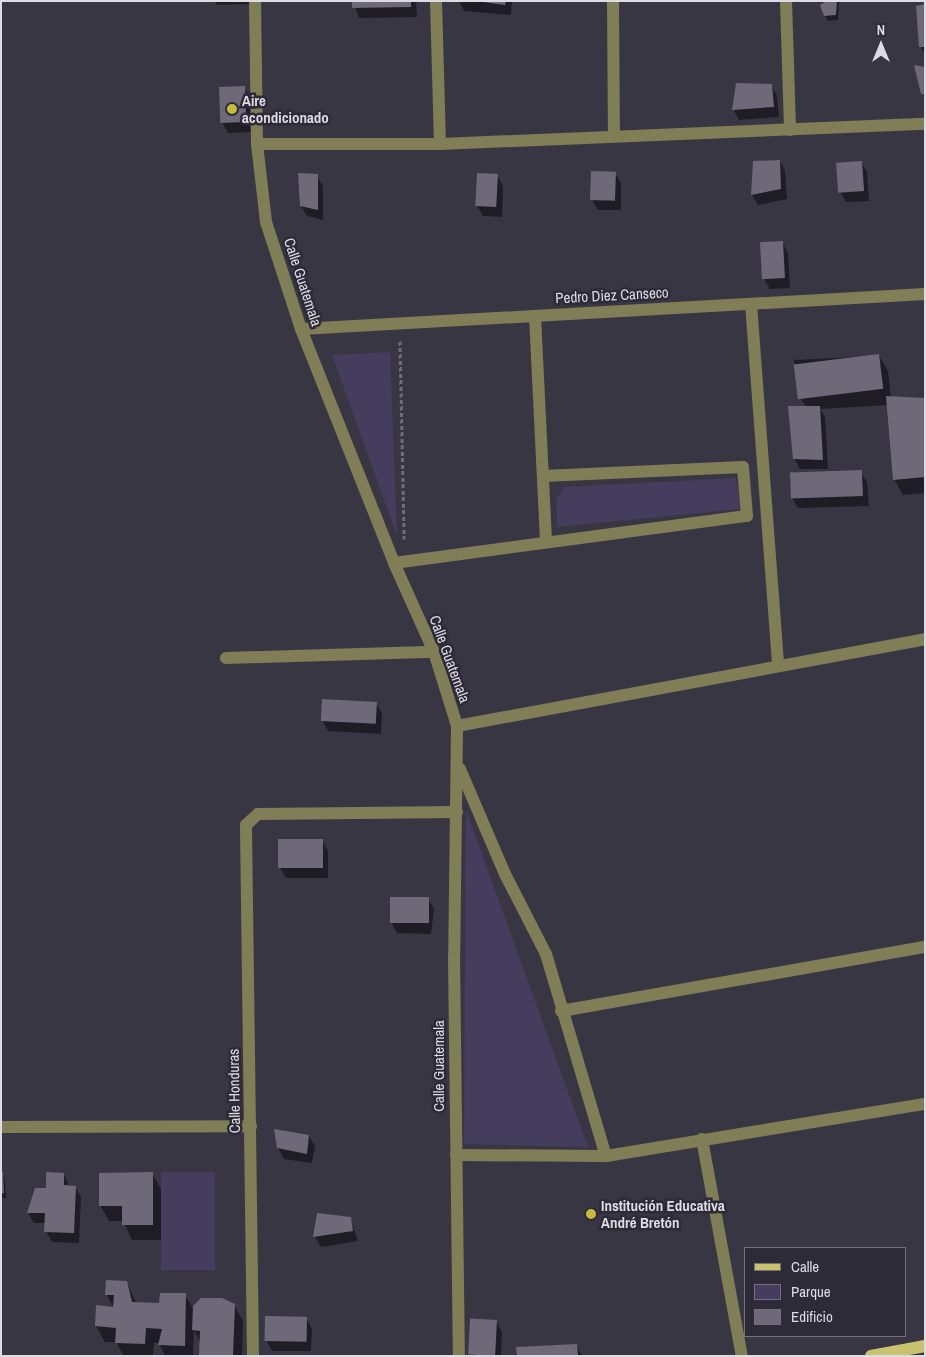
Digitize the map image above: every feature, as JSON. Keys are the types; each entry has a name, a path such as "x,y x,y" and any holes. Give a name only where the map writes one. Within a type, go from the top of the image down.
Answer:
{"main road":[{"path":"871,1356 925,1346"}],"street":[{"name":"Calle Guatemala","path":"255,1 257,144 266,222 301,329 400,562 434,652 457,726 456,1155 459,1356"},
{"path":"436,1 440,144"},
{"path":"613,1 614,136"},
{"path":"786,1 790,130"},
{"path":"257,144 440,144 925,124"},
{"name":"Pedro Diez Canseco","path":"301,329 925,294"},
{"path":"751,304 778,666"},
{"path":"535,316 546,542"},
{"path":"400,562 747,516 743,467 543,476"},
{"path":"457,726 925,639"},
{"path":"226,658 434,652"},
{"path":"457,763 506,874 546,954 561,1011 606,1156"},
{"name":"Calle Honduras","path":"252,1356 251,1126 246,825 258,814 457,812"},
{"path":"561,1011 925,947"},
{"path":"456,1155 606,1156 925,1104"},
{"path":"1,1126 251,1126"},
{"path":"702,1139 742,1356"}],"path":[{"path":"399,324 400,562"}],"green space":[{"path":"390,352 397,536 332,355"},
{"path":"736,478 740,509 557,527 556,499 565,487"},
{"path":"466,810 588,1147 464,1144"},
{"path":"161,1172 215,1172 215,1270 161,1270"}],"building":[{"path":"352,1 411,1 411,7 352,8"},
{"path":"476,1 506,1 505,5"},
{"path":"827,1 837,1 836,15 824,16 820,5"},
{"path":"925,4 925,47 919,47 916,6"},
{"path":"914,65 925,67 925,94 921,94"},
{"path":"736,83 772,84 774,107 732,110"},
{"path":"245,86 246,122 220,123 219,87"},
{"path":"780,160 781,189 751,195 753,161"},
{"path":"862,161 864,191 838,193 836,163"},
{"path":"591,171 616,172 615,201 590,200"},
{"path":"298,173 318,174 318,210 300,206"},
{"path":"477,173 498,174 496,207 475,206"},
{"path":"783,241 785,278 762,279 760,242"},
{"path":"879,354 883,389 798,399 794,364"},
{"path":"886,396 924,398 925,477 893,480"},
{"path":"788,406 820,406 823,460 793,459"},
{"path":"862,470 863,496 791,498 790,473"},
{"path":"322,699 377,702 376,724 321,721"},
{"path":"278,839 323,839 323,868 278,868"},
{"path":"390,897 429,897 429,923 390,923"},
{"path":"274,1129 309,1135 307,1154 277,1148"},
{"path":"1,1172 3,1172 4,1193 1,1194"},
{"path":"46,1172 64,1173 64,1185 76,1186 74,1233 44,1232 45,1213 27,1213 35,1188 46,1188"},
{"path":"153,1172 153,1225 122,1225 122,1206 99,1206 99,1173"},
{"path":"317,1213 351,1217 353,1231 313,1237"},
{"path":"106,1280 127,1281 132,1302 159,1303 160,1293 186,1293 185,1346 158,1345 162,1329 146,1328 145,1344 115,1343 116,1328 95,1326 96,1305 113,1307 114,1295 105,1295"},
{"path":"201,1298 222,1298 235,1304 233,1356 199,1356 200,1331 192,1330 193,1306"},
{"path":"265,1316 307,1317 307,1342 265,1341"},
{"path":"470,1319 497,1320 495,1356 468,1355"},
{"path":"577,1344 578,1356 517,1356 516,1347"}],"place":[{"name":"Aire acondicionado","path":"232,109"},
{"name":"Institución Educativa André Bretón","path":"591,1214"}]}
